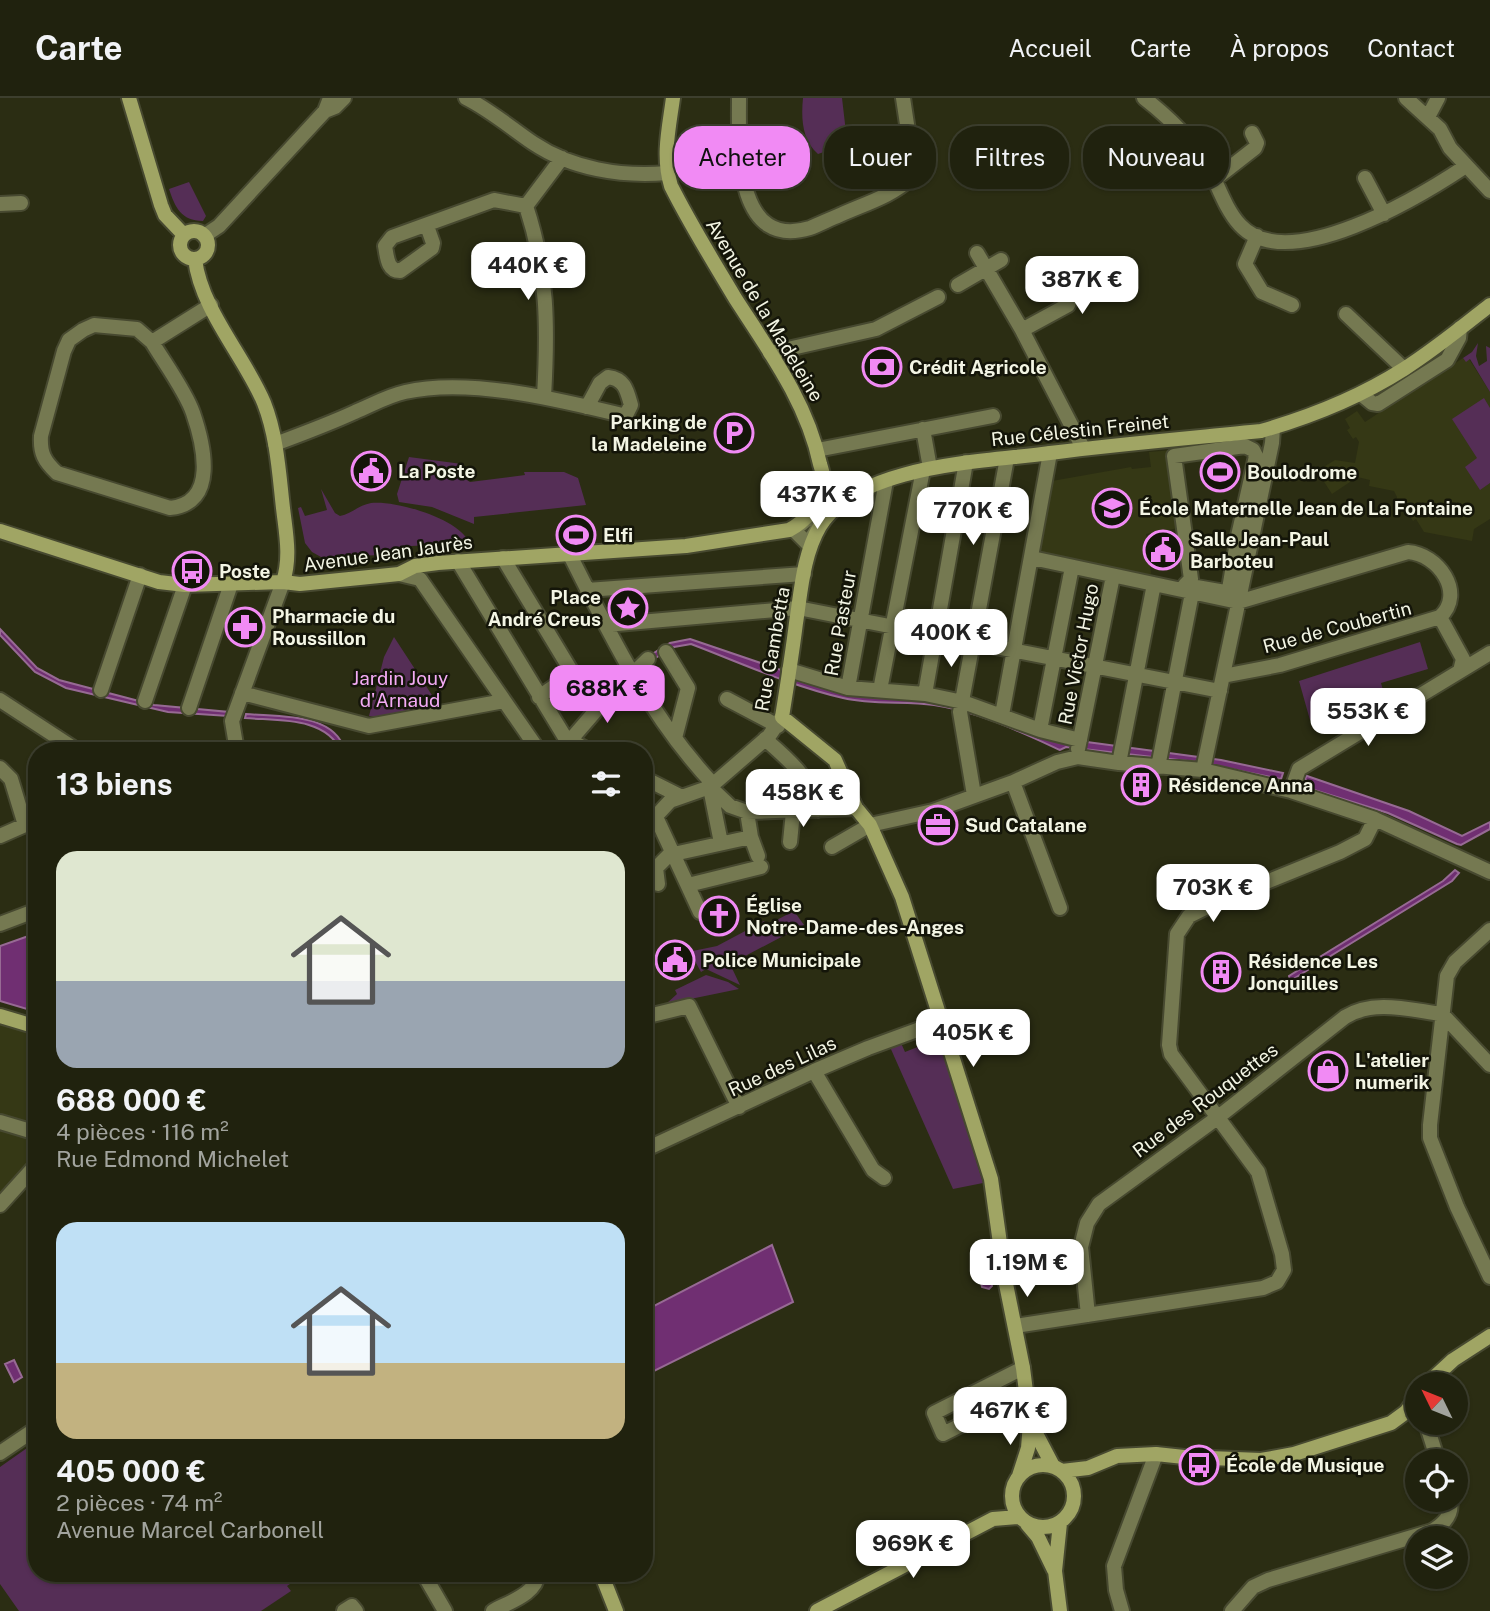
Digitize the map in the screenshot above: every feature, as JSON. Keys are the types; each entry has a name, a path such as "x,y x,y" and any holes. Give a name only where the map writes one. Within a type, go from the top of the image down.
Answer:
{"street":[{"path":"129,98 165,215 184,235"},
{"path":"204,236 219,226 327,104 335,107 344,98"},
{"path":"466,98 536,145 562,158 614,173 667,173"},
{"name":"Avenue de la Madeleine","path":"673,98 665,146 671,186 682,209 806,416 825,484"},
{"path":"739,98 739,151 744,190 759,215 775,228 787,230 809,228 891,192 911,178 912,158 903,98"},
{"path":"1144,98 1175,126"},
{"path":"1406,98 1440,129 1450,148 1490,191"},
{"path":"1428,117 1437,98"},
{"path":"1229,168 1255,148 1257,143 1252,133"},
{"path":"526,206 562,158"},
{"path":"1218,189 1241,226 1257,236 1273,241 1298,241 1323,237 1369,222 1436,186 1466,166"},
{"path":"1365,178 1384,214"},
{"path":"427,226 494,200 526,206"},
{"path":"0,204 21,203"},
{"path":"526,206 536,235 544,275 548,328 544,397"},
{"path":"197,231 204,236 208,244 206,252 195,260 187,258 181,251 180,243 184,235 197,231"},
{"path":"1257,236 1245,264 1262,292 1292,305"},
{"path":"977,253 1022,330 1083,448"},
{"path":"195,260 211,305 265,405 275,444 288,552 288,568 234,716 236,742"},
{"path":"958,285 1001,260"},
{"path":"1022,330 1068,305 1071,296 1056,270"},
{"path":"770,353 876,328 938,297"},
{"path":"152,342 211,305"},
{"name":"Rue Célestin Freinet","path":"818,531 832,511 846,499 886,481 926,469 1083,448 1267,429 1361,394 1404,369 1490,305"},
{"path":"1346,314 1404,369"},
{"path":"94,326 116,326 137,329 152,342 193,411 202,450 203,484 198,495 184,506 170,508 57,473 45,461 40,448 41,436 69,340 94,326"},
{"name":"Rue Célestin Freinet","path":"1361,394 1372,403 1378,404 1447,360 1459,338 1460,328"},
{"path":"275,444 385,398 428,388 462,387 544,397 587,407"},
{"path":"817,450 993,416"},
{"path":"880,690 926,469 923,429"},
{"path":"1203,770 1272,443 1267,429"},
{"path":"1245,446 1255,453 1228,591 1185,585 1191,579 1174,456 1245,446"},
{"path":"1002,715 1050,453"},
{"path":"974,795 960,712 1007,458"},
{"path":"925,694 965,462"},
{"name":"Rue Pasteur","path":"848,688 886,481"},
{"path":"809,549 792,529 809,515 825,484 836,496 846,499"},
{"name":"Avenue Jean Jaurès","path":"0,531 159,582 185,585 283,582 300,584 399,574 415,566 458,561 686,546 792,529"},
{"name":"Rue Gambetta","path":"711,785 765,739 780,722 804,574 809,549 818,531"},
{"name":"Rue de Coubertin","path":"1221,683 1440,617 1450,599 1449,586 1436,564 1420,553 1408,552 1238,602"},
{"path":"569,553 632,674 686,754 730,806 747,812 856,808"},
{"path":"503,558 570,669 569,676 539,697"},
{"path":"1032,558 1238,602"},
{"path":"458,561 564,742"},
{"path":"1040,730 1072,567"},
{"path":"399,574 419,579 533,742"},
{"path":"587,590 804,574"},
{"path":"101,690 140,575"},
{"name":"Rue Victor Hugo","path":"1078,757 1113,576"},
{"path":"190,708 231,584"},
{"path":"1119,763 1154,584"},
{"path":"145,701 185,585"},
{"path":"1158,767 1192,593"},
{"path":"606,625 799,608 1174,682 1221,683"},
{"path":"1440,617 1463,659 1460,671"},
{"path":"666,652 688,688 675,738"},
{"path":"1291,791 1299,769 1490,653"},
{"path":"569,742 648,659"},
{"path":"789,670 848,688 925,694 963,702 1040,730 1080,740"},
{"path":"242,692 369,726 504,701"},
{"path":"727,699 780,722 835,760 856,808 870,825 902,897 939,1022 991,1179 1030,1423 1028,1448 1012,1497 993,1519 817,1611"},
{"path":"0,700 64,742"},
{"path":"765,739 807,781 818,810"},
{"path":"832,847 870,825 933,811 1013,782 1057,762 1078,757 1203,770 1291,791 1375,819 1490,872"},
{"path":"0,768 11,779 28,818"},
{"path":"653,782 680,796"},
{"path":"1013,782 1060,908"},
{"path":"653,819 670,801 711,785"},
{"path":"711,785 721,843"},
{"path":"688,885 760,862 751,837 747,812"},
{"path":"790,842 793,812"},
{"path":"659,813 674,854 701,912"},
{"path":"1015,1326 1263,1288 1277,1282 1284,1270 1282,1254 1258,1172 1171,1054 1169,1045 1177,934 1189,916 1365,839 1375,819"},
{"path":"0,836 28,826"},
{"path":"658,884 656,868 669,855 751,837"},
{"path":"0,924 28,913"},
{"path":"1488,1267 1457,1207 1430,1138 1430,1125 1447,976 1455,962 1490,930"},
{"path":"653,1015 689,1006 738,1107"},
{"name":"Rue des Rouquettes","path":"1088,1315 1081,1248 1087,1223 1099,1204 1217,1118 1356,1010 1370,1006 1442,1014"},
{"path":"1442,1014 1490,1065"},
{"path":"0,1016 28,1024"},
{"name":"Rue des Lilas","path":"653,1146 814,1071 939,1022"},
{"path":"814,1071 873,1170 884,1178"},
{"path":"0,1122 28,1130"},
{"path":"0,1205 28,1174"},
{"path":"1441,1372 1463,1353 1490,1336"},
{"path":"1023,1368 934,1413 943,1434 1026,1392"},
{"path":"993,1519 1022,1520 1043,1528 1060,1523 1068,1517 1075,1499 1092,1473 1100,1465 1117,1456 1156,1454 1261,1460 1294,1454 1391,1423 1405,1413"},
{"path":"1030,1423 1057,1468 1074,1489 1075,1499"},
{"path":"0,1453 28,1433"},
{"path":"1122,1611 1116,1590 1114,1566 1156,1454"},
{"path":"1019,1476 1034,1466 1057,1468 1100,1465"},
{"path":"1012,1497 1022,1520 1038,1537 1055,1571"},
{"path":"1232,1611 1254,1587 1268,1580 1432,1531 1441,1525 1450,1512"},
{"path":"1059,1611 1055,1571 1060,1523"},
{"path":"428,1582 445,1611"},
{"path":"493,1611 531,1590 537,1582"},
{"path":"605,1582 616,1611"},
{"path":"344,1611 352,1606 356,1611"}],"shaded area":[{"path":"1463,358 1466,361 1469,359 1490,392 1490,519 1474,529 1472,541 1424,532 1416,519 1413,521 1409,515 1404,514 1405,509 1401,503 1396,502 1394,491 1369,486 1370,480 1353,476 1350,482 1332,494 1317,471 1335,460 1355,463 1359,442 1356,437 1353,439 1347,430 1350,428 1345,419 1357,411 1365,422"},
{"name":"École Maternelle Jean de La Fontaine","path":"1173,450 1179,528 1146,534 1151,573 1149,577 1044,555 1039,550 1052,481 1131,467 1151,467 1149,452"},
{"path":"0,629 37,668 59,680 154,705 229,712 228,716 168,712 66,688 35,672 0,635"},
{"path":"690,639 840,690 935,698 1067,742 1087,742 1221,760 1283,773 1281,779 1196,762 1066,747 1060,750 966,712 934,705 843,698 785,681 691,644 674,647 652,660 649,656 670,643"},
{"path":"246,714 303,719 330,729 341,742 335,742 324,732 299,722 245,718"},
{"path":"1307,776 1409,811 1462,836 1490,822 1490,829 1461,845 1457,844 1388,813 1311,789 1305,778"},
{"path":"1455,870 1459,873 1452,881 1290,981 1289,976 1443,881"},
{"path":"28,936 28,1009 0,1001 0,946"},
{"path":"0,1018 28,1027 28,1171 0,1198"},
{"path":"772,1245 793,1302 653,1372 653,1306"},
{"path":"984,1267 989,1269 992,1286 989,1289 982,1287 978,1270"},
{"path":"14,1360 22,1377 14,1382 5,1364"}],"green space":[{"path":"803,98 842,98 845,126 824,126 824,152 818,154 810,144 810,126 804,126"},
{"path":"189,182 206,216 203,221 184,216 171,196 169,189"},
{"path":"1478,343 1476,356 1479,366 1487,361 1486,346 1490,348 1490,392 1470,359 1466,362 1463,358 1472,352"},
{"path":"1484,398 1490,408 1490,483 1480,490 1465,467 1477,458 1452,419"},
{"path":"409,457 462,464 461,476 470,482 525,475 524,472 564,472 578,478 586,505 474,517 474,524 432,507 399,502 397,494"},
{"path":"321,489 335,513 340,516 371,503 410,508 454,526 469,543 411,546 383,555 321,557 312,552 305,543 298,508 301,507 305,516 327,510"},
{"name":"Jardin Jouy d'Arnaud","path":"394,637 439,706 369,716 384,657"},
{"path":"1420,642 1428,669 1381,683 1385,697 1310,720 1299,681"},
{"path":"794,911 804,925 730,964 740,985 706,969 701,972 695,961 689,964 683,953 717,946 764,921 767,925"},
{"path":"706,975 728,982 739,989 666,1004 677,994 675,990"},
{"path":"936,1031 983,1183 953,1189 890,1047 901,1043 905,1052 925,1044 922,1035"},
{"path":"28,1447 28,1582 293,1582 287,1586 291,1591 261,1611 19,1611 0,1584 0,1467"}],"place":[{"name":"Crédit Agricole","path":"882,367"},
{"name":"Parking de la Madeleine","path":"734,433"},
{"name":"La Poste","path":"371,471"},
{"name":"Boulodrome","path":"1220,472"},
{"name":"École Maternelle Jean de La Fontaine","path":"1112,508"},
{"name":"Elfi","path":"576,535"},
{"name":"Salle Jean-Paul Barboteu","path":"1163,550"},
{"name":"Poste","path":"192,571"},
{"name":"Place André Creus","path":"628,608"},
{"name":"Pharmacie du Roussillon","path":"245,627"},
{"name":"Résidence Anna","path":"1141,785"},
{"name":"Sud Catalane","path":"938,825"},
{"name":"Église Notre-Dame-des-Anges","path":"719,916"},
{"name":"Police Municipale","path":"675,960"},
{"name":"Résidence Les Jonquilles","path":"1221,972"},
{"name":"L'atelier numerik","path":"1328,1071"},
{"name":"École de Musique","path":"1199,1465"}]}
